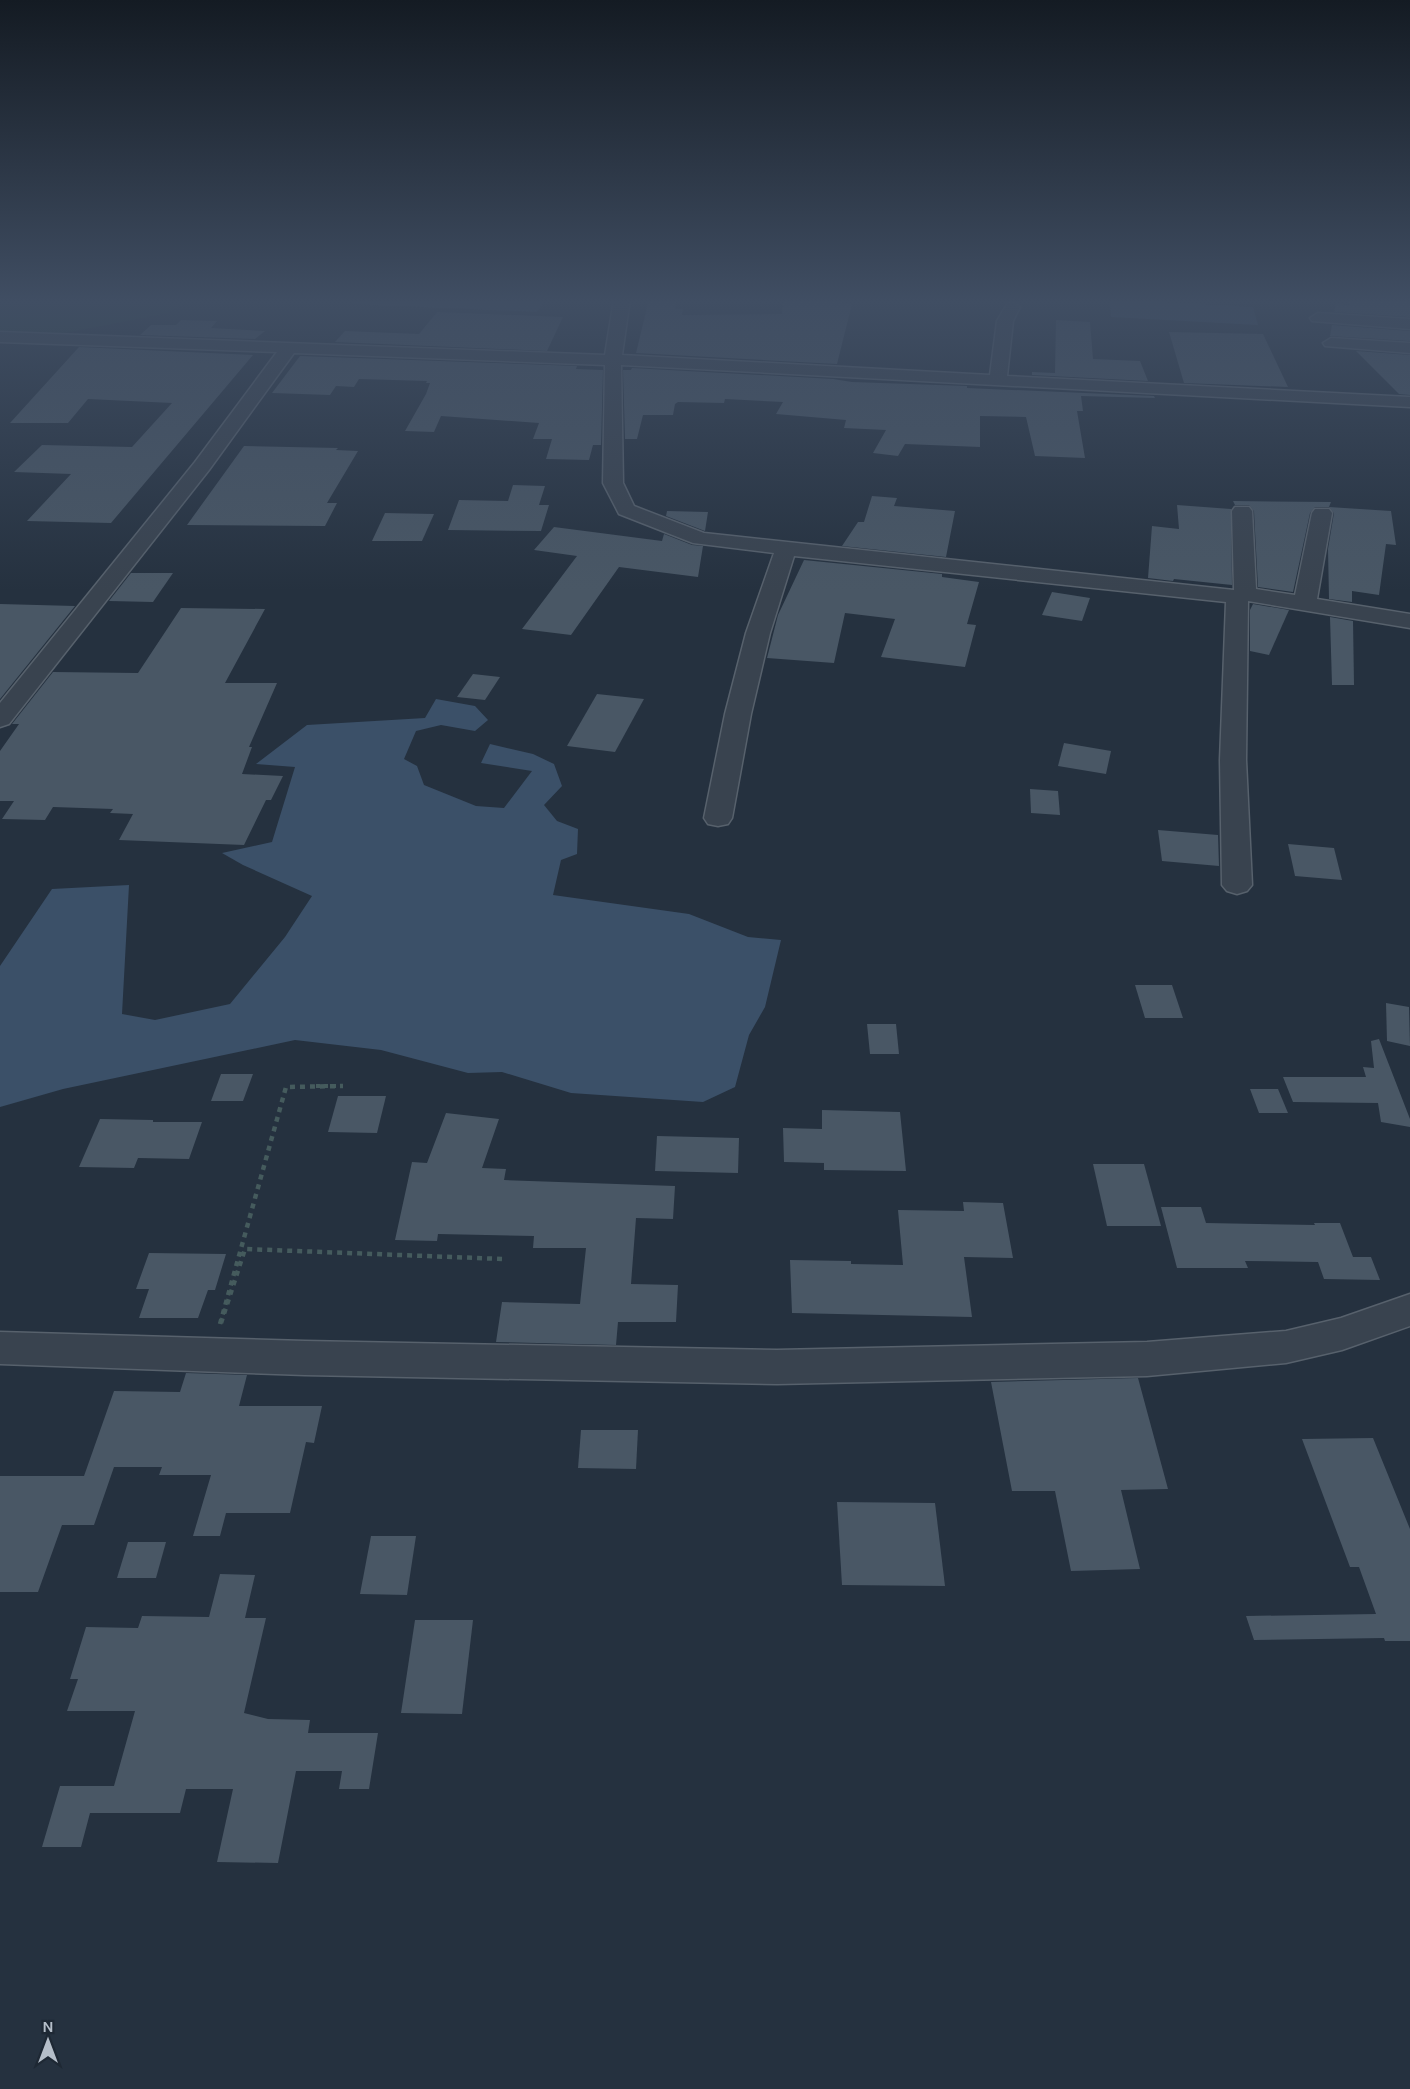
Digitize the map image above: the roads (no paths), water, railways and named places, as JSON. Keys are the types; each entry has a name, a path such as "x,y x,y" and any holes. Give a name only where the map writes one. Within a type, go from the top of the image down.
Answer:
{"street":[{"path":"0,719 202,466 253,396"},
{"path":"613,396 613,483 626,510 699,539 1305,603 1410,621"},
{"path":"1307,396 1410,402"},
{"path":"1237,885 1233,760 1241,596 1242,511"},
{"path":"1305,603 1322,513"},
{"path":"718,818 738,714 758,633 786,548"},
{"path":"0,1348 211,1355 777,1367 1147,1359 1286,1347 1342,1334 1410,1310"}],"water":[{"path":"436,699 475,706 488,720 475,731 441,725 416,731 404,759 417,766 424,785 476,806 504,808 532,771 481,763 490,744 533,754 554,764 562,786 544,805 557,821 578,829 577,854 561,860 553,895 689,914 748,937 781,940 765,1007 749,1035 735,1087 703,1102 571,1093 502,1072 468,1073 381,1050 295,1040 63,1089 0,1107 0,966 52,889 129,885 122,1014 155,1020 230,1004 285,937 312,896 222,853 272,842 295,767 256,764 307,725 425,718"}]}
